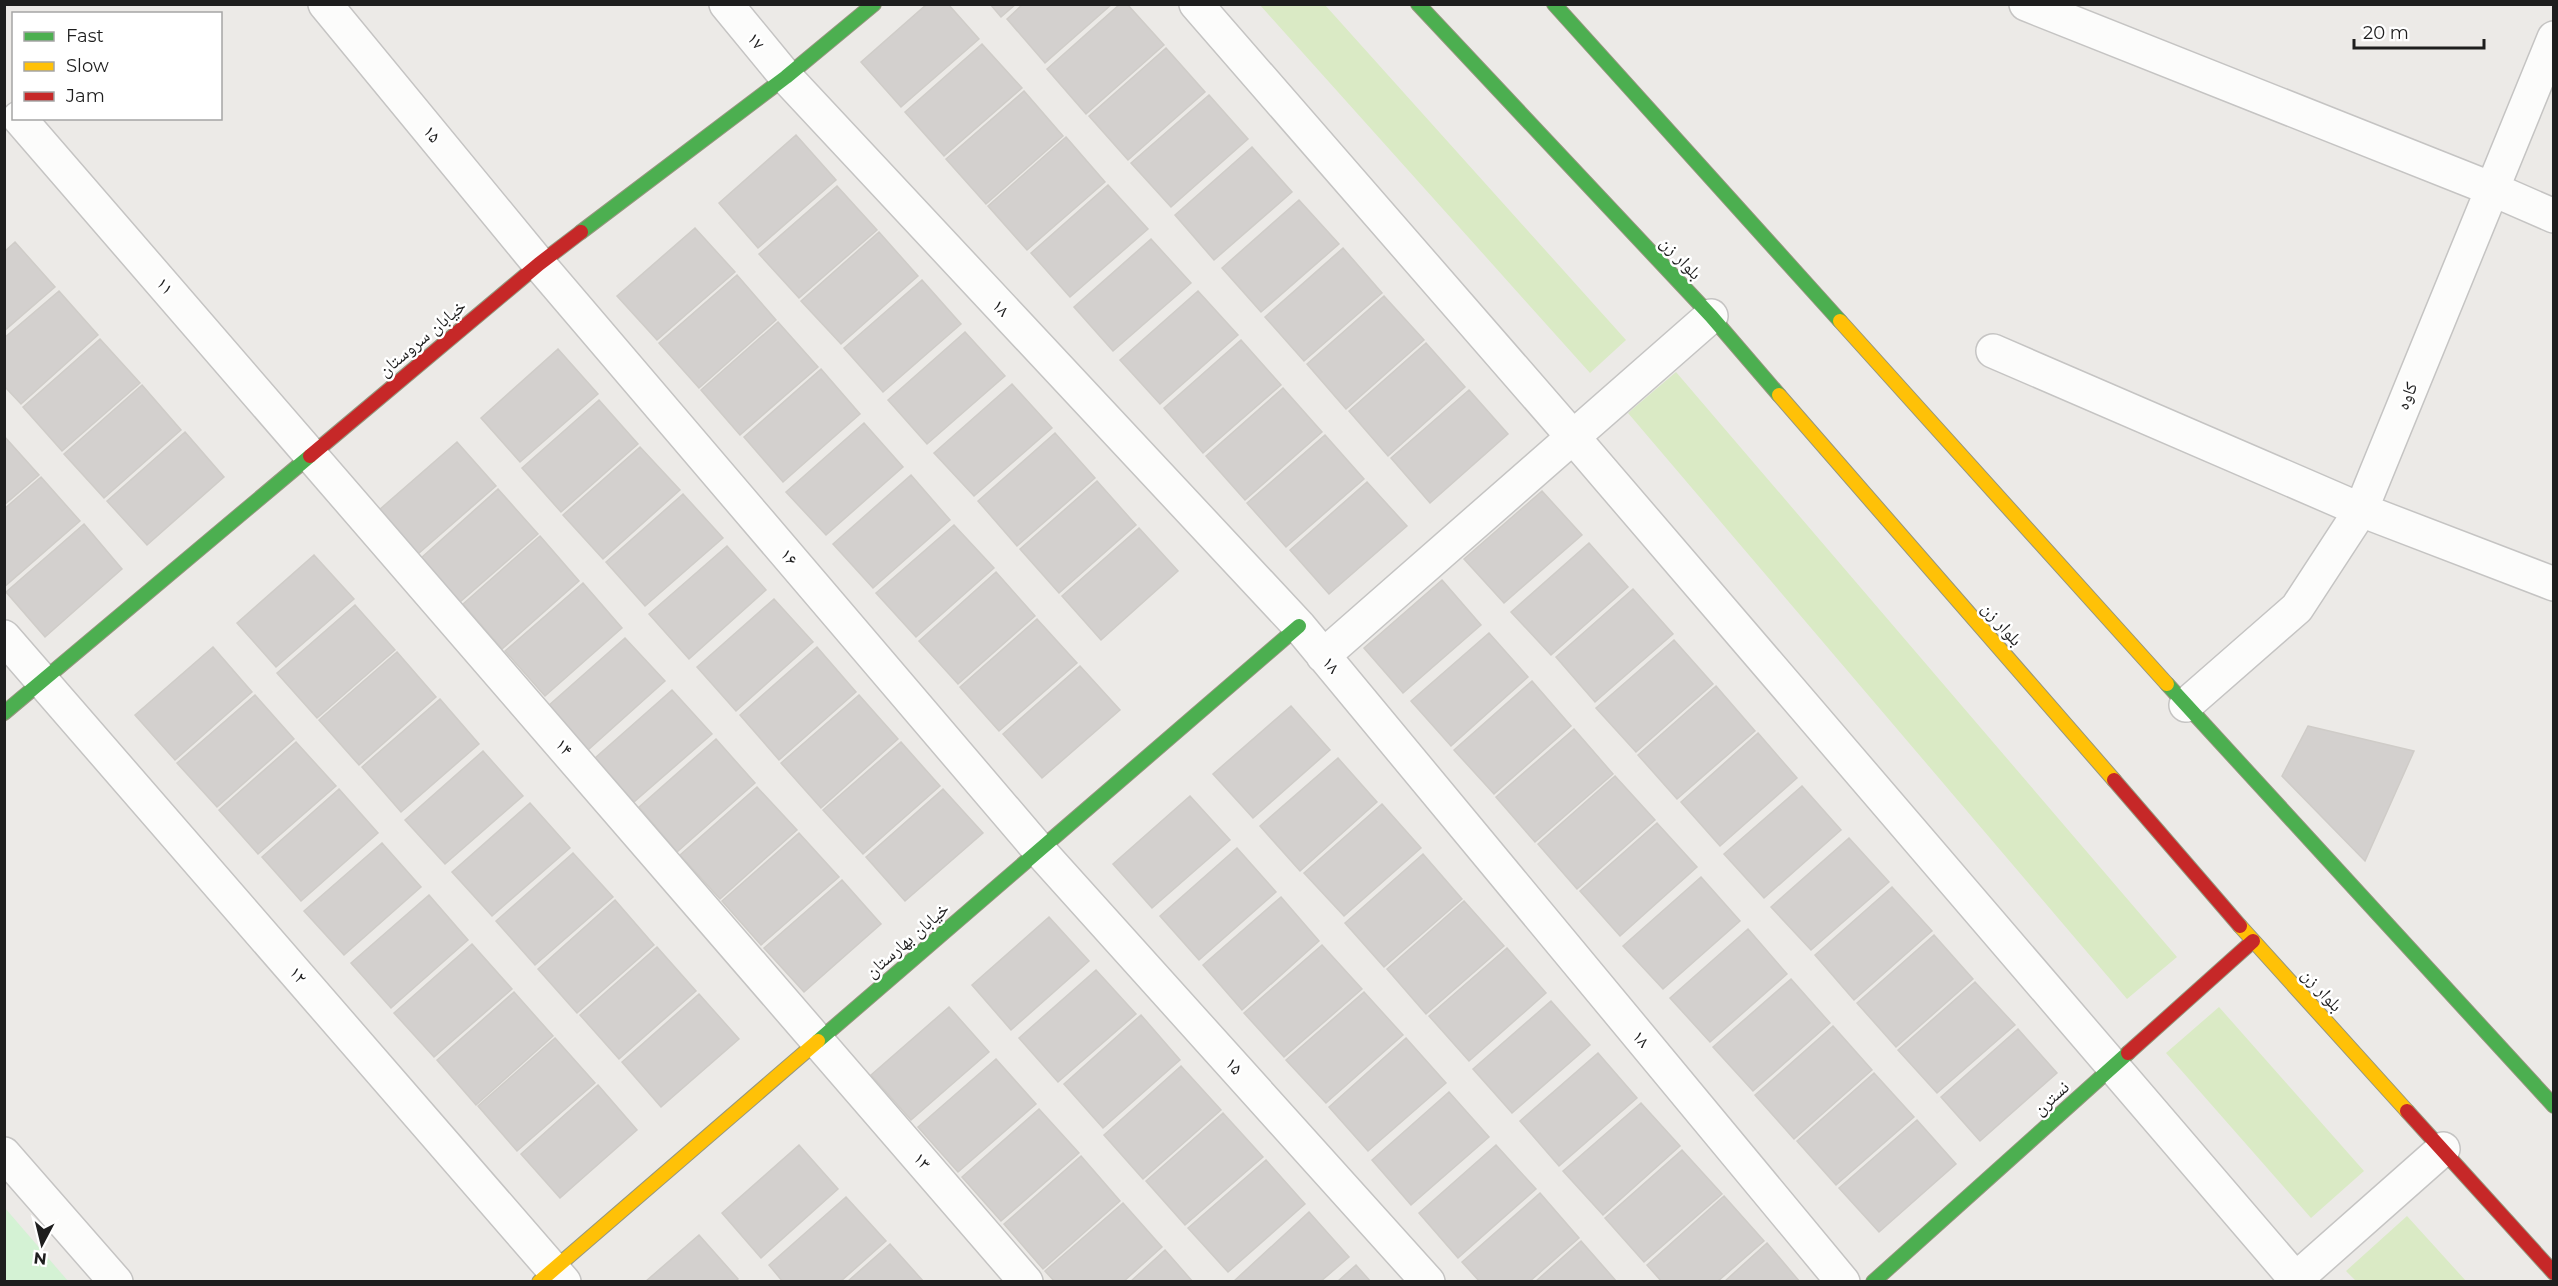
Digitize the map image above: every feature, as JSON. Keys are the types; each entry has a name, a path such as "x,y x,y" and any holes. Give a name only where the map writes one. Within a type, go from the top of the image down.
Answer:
{"main road":[{"name":"خیابان سروستان","path":"4,713 539,264 786,77 874,4"},
{"name":"بلوار زن","path":"1418,4 1711,316 2253,941 2553,1273"},
{"path":"1554,4 2186,705 2553,1106"},
{"name":"خیابان بهارستان","path":"552,1277 818,1041 1299,626"},
{"name":"نسترن","path":"1873,1281 2253,941"}],"street":[{"name":"۱۵","path":"326,4 539,264"},
{"name":"۱۷","path":"726,4 786,77"},
{"path":"1196,4 1574,437 2115,1065 2297,1280 2443,1149"},
{"path":"2026,4 2492,189 2553,216"},
{"name":"کاوه","path":"2186,705 2297,608 2361,510 2553,38"},
{"name":"۱۸","path":"786,77 1299,626 1843,1281"},
{"name":"۱۱","path":"21,120 310,454"},
{"name":"۱۶","path":"539,264 1040,850"},
{"path":"1323,656 1711,316"},
{"path":"1993,351 2361,510 2553,584"},
{"name":"۱۴","path":"310,454 818,1041"},
{"name":"۱۲","path":"4,637 552,1277"},
{"name":"۱۵","path":"1040,850 1428,1281"},
{"name":"۱۳","path":"818,1041 1026,1281"},
{"path":"4,1154 116,1281"}],"green space":[{"path":"1260,5 1325,5 1626,340 1590,373"},
{"path":"1676,372 2177,957 2127,999 1628,413"},
{"path":"2219,1007 2364,1171 2311,1218 2166,1053"},
{"path":"5,1208 68,1281 5,1281"},
{"path":"2407,1216 2466,1281 2356,1281 2346,1271"}],"building":[{"path":"927,4 948,4 979,39 901,107 861,62"},
{"path":"990,4 1016,4 1001,17"},
{"path":"1023,4 1112,4 1045,63 1007,19"},
{"path":"1120,4 1127,4 1164,45 1086,114 1047,69"},
{"path":"982,44 1022,88 944,156 905,112"},
{"path":"1166,48 1205,92 1128,160 1089,116"},
{"path":"1024,91 1063,136 986,204 946,159"},
{"path":"1209,95 1248,139 1171,207 1131,163"},
{"path":"796,135 836,180 758,248 719,203"},
{"path":"1066,137 1105,182 1027,250 988,206"},
{"path":"1252,147 1292,192 1214,260 1175,215"},
{"path":"1108,185 1148,229 1070,297 1031,253"},
{"path":"837,186 877,230 799,298 759,254"},
{"path":"1299,200 1339,244 1261,312 1222,268"},
{"path":"695,228 735,272 657,340 617,296"},
{"path":"879,232 918,276 841,344 801,301"},
{"path":"1151,239 1191,283 1113,351 1074,307"},
{"path":"15,242 55,287 4,331 4,252"},
{"path":"1343,248 1382,293 1304,361 1265,317"},
{"path":"737,275 776,320 699,388 659,343"},
{"path":"922,280 961,324 883,392 844,348"},
{"path":"59,291 98,335 21,404 4,386 4,338"},
{"path":"1198,291 1238,335 1160,404 1120,360"},
{"path":"1384,296 1424,340 1346,409 1307,364"},
{"path":"778,322 818,367 740,435 701,390"},
{"path":"965,332 1005,376 927,444 888,400"},
{"path":"100,339 140,383 62,451 23,407"},
{"path":"1241,340 1281,385 1203,453 1164,408"},
{"path":"1426,343 1465,387 1388,456 1349,411"},
{"path":"558,349 598,394 520,462 481,418"},
{"path":"821,369 860,414 783,482 744,437"},
{"path":"1012,384 1052,428 974,496 934,453"},
{"path":"142,385 181,430 104,498 64,454"},
{"path":"1283,388 1322,432 1245,500 1206,456"},
{"path":"1469,390 1508,434 1430,503 1391,458"},
{"path":"599,400 638,444 561,512 522,468"},
{"path":"864,423 903,467 826,535 786,492"},
{"path":"185,432 224,477 147,545 107,501"},
{"path":"1055,433 1095,478 1017,546 978,501"},
{"path":"1325,435 1364,479 1286,547 1247,503"},
{"path":"4,436 39,475 4,505"},
{"path":"457,442 496,486 418,554 379,510"},
{"path":"640,447 680,490 603,559 563,515"},
{"path":"911,475 950,520 873,588 833,544"},
{"path":"41,477 80,521 4,587 4,509"},
{"path":"1097,481 1136,525 1059,593 1020,549"},
{"path":"1367,482 1407,526 1329,594 1290,550"},
{"path":"498,489 538,534 460,602 421,558"},
{"path":"1542,491 1582,535 1504,603 1464,559"},
{"path":"683,494 723,538 645,606 606,562"},
{"path":"84,524 122,569 45,637 6,592"},
{"path":"954,525 994,568 916,637 876,593"},
{"path":"1139,528 1178,571 1101,640 1062,596"},
{"path":"540,536 579,581 502,649 463,604"},
{"path":"1589,543 1628,587 1551,655 1511,612"},
{"path":"727,546 766,590 689,659 649,614"},
{"path":"314,555 354,599 276,667 237,623"},
{"path":"996,572 1035,616 958,684 919,641"},
{"path":"1442,580 1481,625 1403,693 1364,648"},
{"path":"583,583 622,628 545,696 505,651"},
{"path":"1633,589 1673,634 1595,702 1556,657"},
{"path":"774,599 813,642 736,711 697,667"},
{"path":"355,605 395,650 317,718 277,673"},
{"path":"1037,619 1077,663 999,731 960,687"},
{"path":"1489,633 1528,677 1451,746 1411,701"},
{"path":"625,638 665,681 588,750 548,706"},
{"path":"1674,640 1713,684 1636,752 1596,708"},
{"path":"213,647 252,692 175,760 135,715"},
{"path":"817,647 856,692 779,760 740,715"},
{"path":"397,652 436,697 359,765 319,720"},
{"path":"1080,666 1120,710 1042,778 1003,734"},
{"path":"1532,681 1571,726 1494,794 1454,750"},
{"path":"1716,686 1755,731 1677,799 1638,755"},
{"path":"672,690 712,734 634,802 595,758"},
{"path":"255,695 294,739 217,807 177,763"},
{"path":"859,695 898,739 821,808 781,763"},
{"path":"440,699 479,744 401,812 362,767"},
{"path":"1291,706 1330,750 1253,818 1213,774"},
{"path":"2308,726 2414,751 2365,861 2282,776"},
{"path":"1574,729 1613,774 1535,842 1496,797"},
{"path":"1758,733 1797,778 1720,846 1681,802"},
{"path":"716,739 755,783 677,852 639,807"},
{"path":"296,742 336,786 258,854 219,810"},
{"path":"901,742 940,786 863,854 823,810"},
{"path":"483,751 523,796 445,864 405,820"},
{"path":"1338,758 1377,802 1300,871 1260,826"},
{"path":"1615,776 1655,820 1577,889 1538,844"},
{"path":"1802,786 1841,830 1764,898 1724,854"},
{"path":"757,787 797,830 720,899 680,855"},
{"path":"339,789 378,833 301,901 262,857"},
{"path":"943,789 983,833 905,901 866,857"},
{"path":"1190,796 1230,840 1152,908 1113,864"},
{"path":"530,803 570,848 492,916 452,872"},
{"path":"1382,804 1421,848 1344,916 1304,873"},
{"path":"1657,823 1697,867 1620,936 1580,891"},
{"path":"799,833 839,877 761,945 722,901"},
{"path":"1849,838 1889,882 1811,950 1771,907"},
{"path":"382,843 421,887 344,955 304,911"},
{"path":"1237,848 1276,892 1199,960 1160,916"},
{"path":"573,853 613,897 535,965 496,921"},
{"path":"1423,854 1462,899 1384,967 1345,923"},
{"path":"1701,877 1740,921 1663,989 1623,946"},
{"path":"842,880 881,924 804,992 764,948"},
{"path":"1892,887 1932,931 1854,1000 1815,955"},
{"path":"429,895 468,940 391,1008 351,963"},
{"path":"1281,897 1319,941 1242,1010 1203,965"},
{"path":"615,900 654,945 577,1013 538,969"},
{"path":"1464,901 1504,946 1426,1014 1387,969"},
{"path":"1049,917 1089,961 1011,1030 972,985"},
{"path":"1748,929 1787,974 1710,1042 1670,998"},
{"path":"1934,935 1973,979 1896,1047 1857,1003"},
{"path":"472,944 512,989 434,1057 394,1013"},
{"path":"1322,945 1362,989 1284,1057 1244,1013"},
{"path":"657,947 696,991 619,1059 580,1015"},
{"path":"1507,948 1546,993 1469,1061 1429,1016"},
{"path":"1096,970 1136,1014 1058,1082 1019,1038"},
{"path":"1791,979 1830,1023 1753,1091 1713,1047"},
{"path":"1975,982 2015,1025 1937,1093 1898,1050"},
{"path":"514,992 553,1036 476,1105 437,1060"},
{"path":"1364,992 1403,1035 1326,1103 1286,1060"},
{"path":"699,994 739,1039 661,1107 622,1062"},
{"path":"1551,1001 1590,1045 1512,1113 1473,1069"},
{"path":"949,1007 989,1052 911,1120 871,1075"},
{"path":"1141,1015 1180,1060 1103,1128 1064,1084"},
{"path":"1833,1026 1872,1070 1794,1139 1755,1095"},
{"path":"2018,1029 2057,1073 1980,1141 1941,1097"},
{"path":"555,1038 595,1083 517,1151 478,1106"},
{"path":"1406,1038 1446,1083 1368,1151 1329,1107"},
{"path":"1598,1053 1637,1098 1559,1166 1520,1121"},
{"path":"996,1059 1036,1104 958,1172 918,1127"},
{"path":"1181,1066 1221,1110 1143,1179 1104,1135"},
{"path":"1874,1073 1914,1117 1836,1185 1797,1141"},
{"path":"598,1085 637,1130 560,1198 521,1154"},
{"path":"1449,1092 1489,1137 1411,1205 1372,1160"},
{"path":"1641,1103 1680,1146 1603,1215 1563,1171"},
{"path":"1039,1109 1079,1153 1001,1221 962,1177"},
{"path":"1223,1113 1263,1157 1185,1225 1146,1181"},
{"path":"1917,1120 1956,1164 1879,1232 1839,1188"},
{"path":"799,1145 838,1189 761,1258 722,1213"},
{"path":"1496,1145 1536,1189 1458,1258 1419,1213"},
{"path":"1682,1150 1722,1194 1644,1262 1605,1218"},
{"path":"1081,1156 1120,1201 1043,1269 1004,1224"},
{"path":"1266,1160 1305,1204 1228,1272 1188,1228"},
{"path":"1540,1193 1579,1238 1529,1282 1480,1282 1462,1262"},
{"path":"1724,1196 1764,1241 1717,1282 1662,1282 1647,1265"},
{"path":"846,1197 886,1241 840,1282 783,1282 769,1265"},
{"path":"1123,1203 1162,1247 1123,1282 1055,1282 1045,1271"},
{"path":"1309,1212 1349,1257 1320,1282 1233,1282"},
{"path":"699,1235 738,1279 735,1282 645,1282"},
{"path":"1581,1241 1617,1282 1535,1282"},
{"path":"1767,1243 1800,1282 1724,1282"},
{"path":"890,1244 924,1282 847,1282"},
{"path":"1165,1250 1193,1282 1130,1282"},
{"path":"1356,1265 1371,1282 1337,1282"}],"traffic: fast":[{"path":"581,232 786,77 874,4"},
{"path":"1418,4 1711,316 1779,395"},
{"path":"1554,4 1840,321"},
{"path":"4,713 310,456"},
{"path":"818,1041 1299,626"},
{"path":"2167,684 2554,1106"},
{"path":"1873,1282 2128,1053"}],"traffic: slow":[{"path":"1840,321 2167,684"},
{"path":"1779,395 2114,780"},
{"path":"2240,926 2407,1111"},
{"path":"539,1282 818,1041"}],"traffic: jam":[{"path":"310,456 539,264 581,232"},
{"path":"2114,780 2240,926"},
{"path":"2128,1053 2253,941"},
{"path":"2407,1111 2554,1273"}]}
